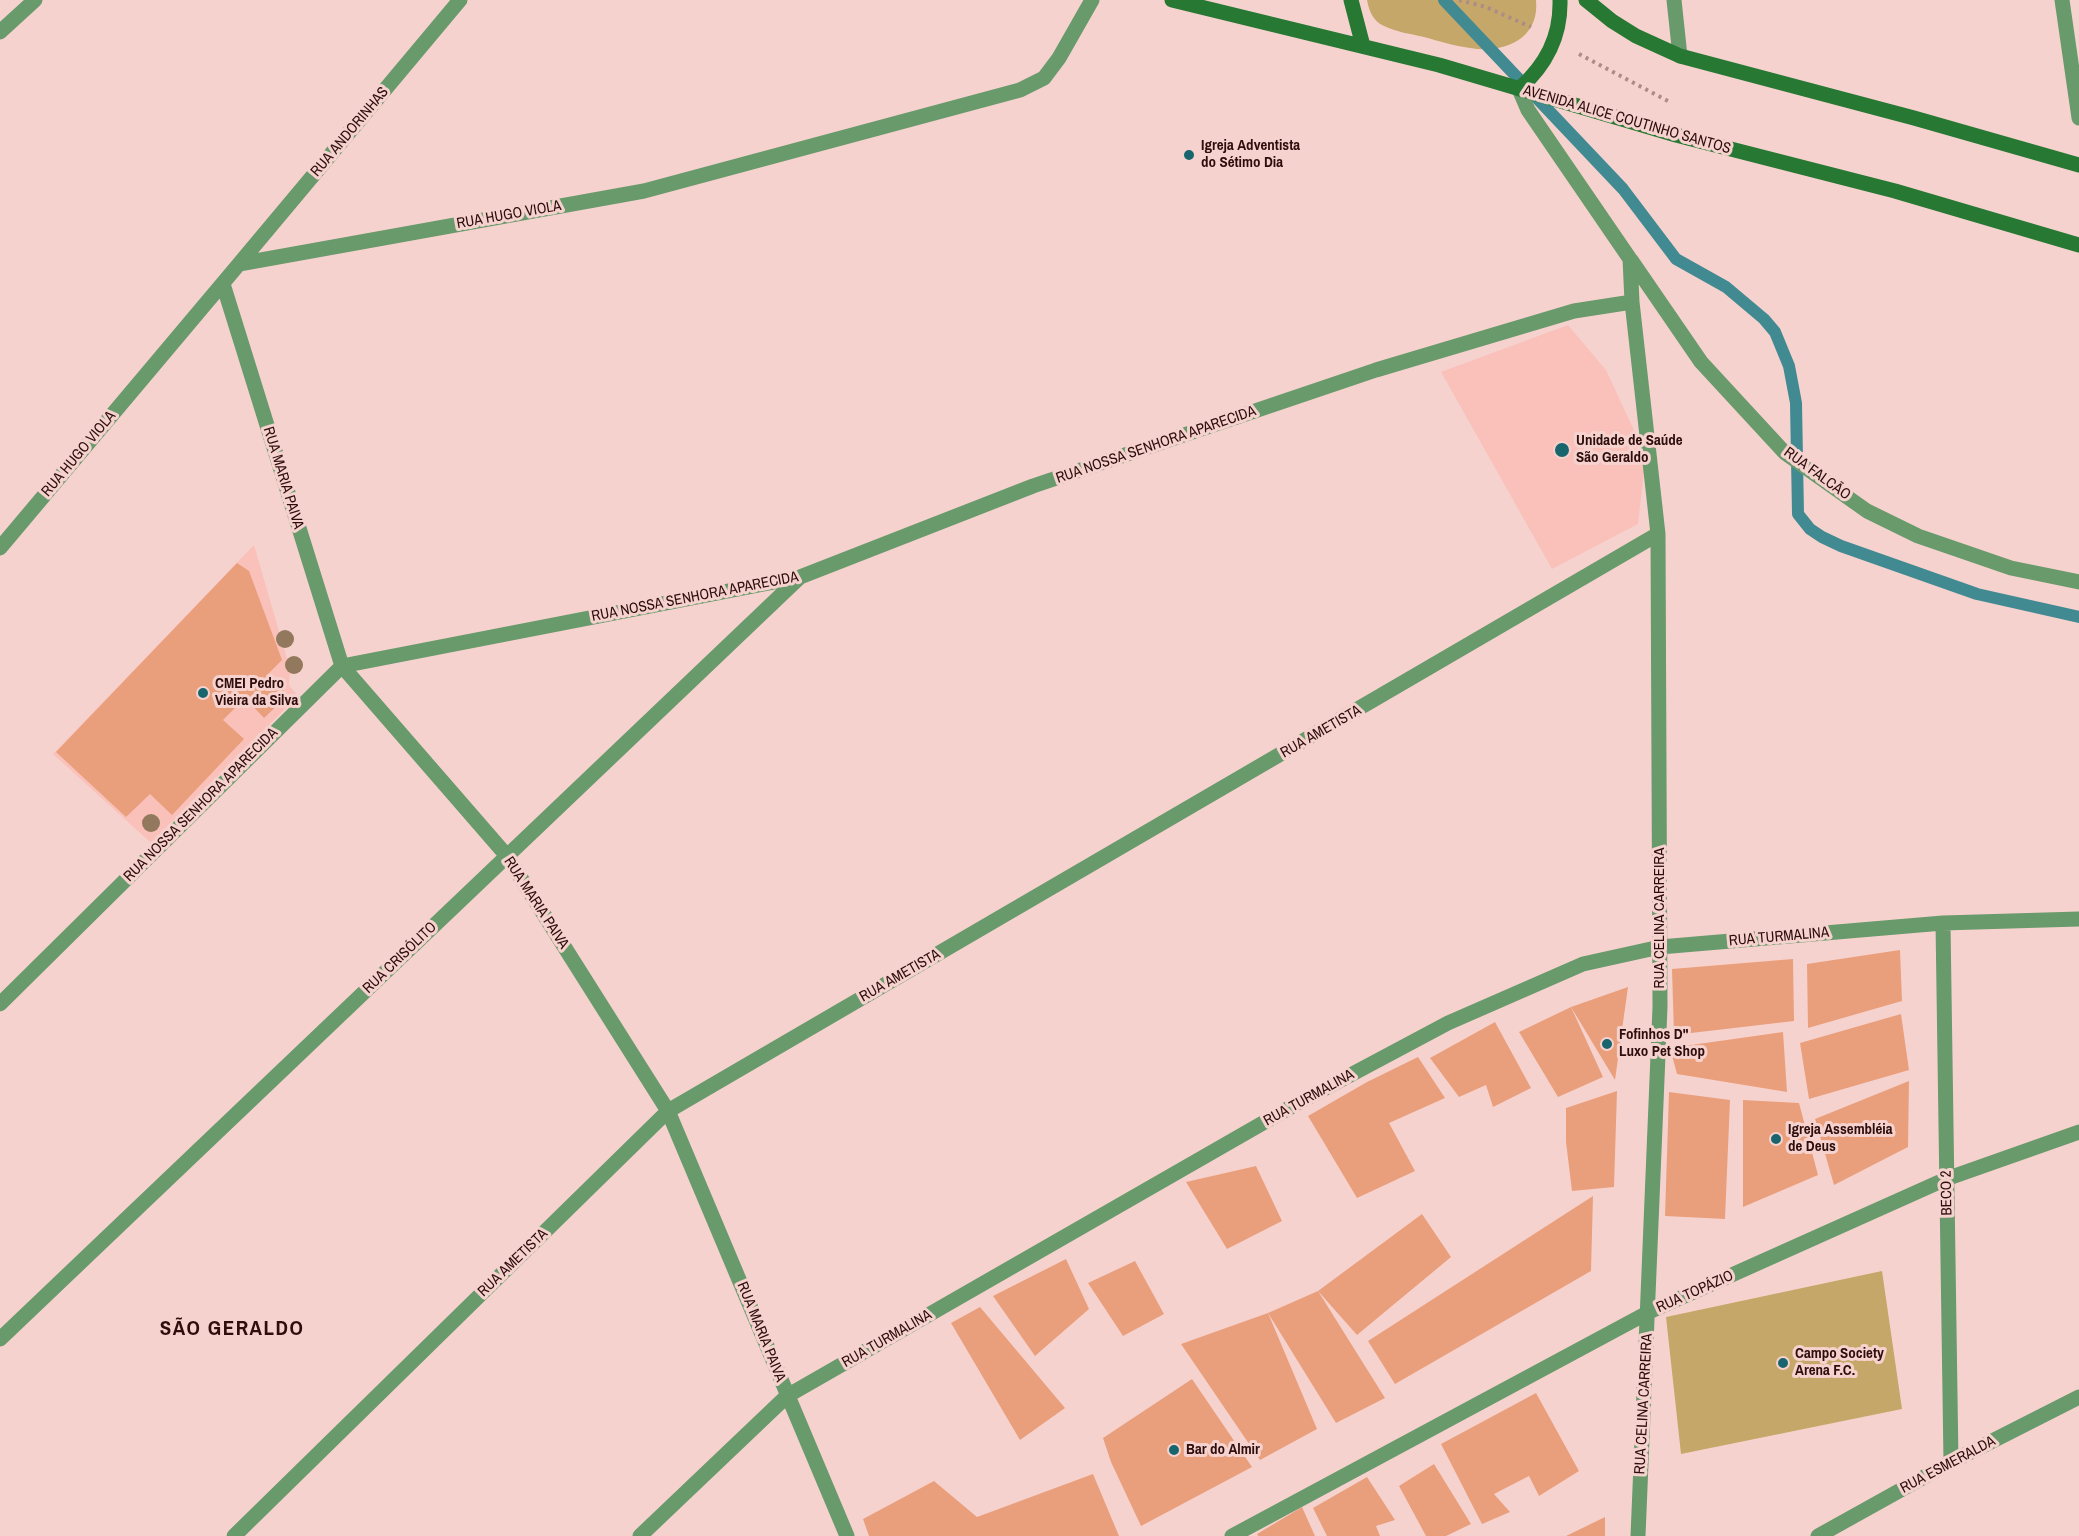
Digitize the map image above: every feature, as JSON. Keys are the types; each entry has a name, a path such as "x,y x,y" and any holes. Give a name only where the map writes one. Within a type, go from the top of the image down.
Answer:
{"main road":[{"name":"AVENIDA ALICE COUTINHO SANTOS","path":"1173,0 1439,65 1676,135 1894,191 2079,245"},
{"path":"1343,0 1357,22"},
{"path":"1351,0 1363,46"},
{"path":"1519,89 1532,78 1551,51 1561,13 1560,0"},
{"path":"1586,0 1612,21 1636,36 1680,56 1914,118 2079,165"}],"street":[{"path":"0,32 35,0"},
{"name":"RUA ANDORINHAS","path":"239,264 460,0"},
{"name":"RUA HUGO VIOLA","path":"0,548 239,264 644,191 1020,90 1044,78 1059,58 1092,0"},
{"path":"1674,0 1680,56"},
{"path":"2062,0 2079,118"},
{"name":"RUA FALCÃO","path":"1519,89 1528,110 1701,362 1785,453 1867,511 1918,536 2011,568 2079,582"},
{"path":"1630,259 1632,302"},
{"name":"RUA MARIA PAIVA","path":"223,284 342,666 507,856 668,1111 847,1536"},
{"name":"RUA CELINA CARREIRA","path":"1632,302 1658,534 1660,1007 1638,1536"},
{"name":"RUA NOSSA SENHORA APARECIDA","path":"0,1004 342,666 800,577 1033,486 1376,370 1574,311 1632,302"},
{"name":"RUA AMETISTA","path":"234,1536 668,1111 1658,534"},
{"name":"RUA CRISÓLITO","path":"0,1339 800,577"},
{"name":"RUA TURMALINA","path":"640,1536 787,1396 1296,1104 1448,1023 1583,964 1660,947 1943,923 2079,919"},
{"name":"BECO 2","path":"1943,923 1951,1462"},
{"name":"RUA TOPÁZIO","path":"1232,1536 1648,1312 1946,1179 2079,1132"},
{"name":"RUA ESMERALDA","path":"1818,1536 1951,1462 2079,1397"}],"shaded area":[{"path":"1367,0 1536,0 1536,14 1526,34 1517,41 1495,49 1483,49 1452,45 1389,28 1374,18"},
{"name":"Unidade de Saúde São Geraldo","path":"1568,325 1606,370 1633,428 1644,472 1638,524 1552,569 1441,372"},
{"name":"CMEI Pedro Vieira da Silva","path":"254,545 290,669 289,685 298,696 151,843 53,754"},
{"name":"Campo Society Arena F.C.","path":"1882,1271 1902,1409 1681,1454 1666,1317"}],"building":[{"name":"CMEI Pedro Vieira da Silva","path":"237,563 249,571 282,660 268,674 288,695 264,718 245,698 223,720 244,739 172,815 150,794 126,817 56,752"},
{"path":"1900,950 1902,1001 1808,1028 1807,964"},
{"path":"1793,959 1794,1021 1674,1035 1672,969"},
{"name":"Fofinhos D'' Luxo Pet Shop","path":"1628,987 1615,1080 1571,1007"},
{"path":"1571,1007 1603,1077 1558,1097 1519,1032"},
{"path":"1901,1014 1909,1070 1809,1099 1800,1043"},
{"path":"1495,1022 1531,1088 1493,1107 1486,1085 1459,1097 1430,1058"},
{"path":"1783,1032 1787,1092 1677,1074 1670,1048"},
{"path":"1418,1057 1445,1098 1389,1123 1415,1171 1357,1198 1308,1116 1367,1082"},
{"path":"1909,1081 1908,1147 1834,1185 1815,1119"},
{"path":"1617,1091 1614,1187 1572,1191 1566,1142 1566,1108"},
{"path":"1669,1092 1730,1100 1725,1219 1665,1216"},
{"name":"Igreja Assembléia de Deus","path":"1743,1100 1799,1103 1818,1175 1743,1207"},
{"path":"1256,1166 1282,1221 1227,1249 1186,1182"},
{"path":"1593,1196 1591,1271 1395,1384 1368,1341"},
{"path":"1422,1214 1451,1257 1357,1335 1318,1291"},
{"path":"1066,1259 1089,1309 1035,1356 993,1296"},
{"path":"1135,1261 1164,1314 1123,1336 1088,1283"},
{"path":"1318,1291 1385,1398 1336,1423 1268,1313"},
{"path":"980,1307 1065,1408 1020,1440 951,1323"},
{"path":"1268,1313 1317,1429 1260,1460 1181,1344"},
{"name":"Bar do Almir","path":"1192,1379 1252,1467 1141,1526 1111,1462 1103,1438"},
{"path":"1536,1393 1579,1471 1539,1496 1529,1476 1494,1494 1510,1512 1482,1524 1441,1444"},
{"path":"1434,1464 1471,1524 1446,1536 1426,1536 1399,1486"},
{"path":"1093,1474 1119,1536 869,1536 863,1519 934,1481 977,1517"},
{"path":"1367,1477 1395,1520 1376,1526 1380,1536 1327,1536 1313,1508"},
{"path":"1302,1507 1315,1536 1258,1536 1257,1534"},
{"path":"1605,1517 1605,1536 1566,1536"}],"waterway":[{"path":"1444,0 1623,189 1676,259 1726,287 1764,319 1775,332 1789,366 1796,403 1798,514 1810,529 1841,546 1977,594 2079,617"}],"place":[{"name":"Igreja Adventista do Sétimo Dia","path":"1189,155"},
{"name":"Unidade de Saúde São Geraldo","path":"1562,450"},
{"name":"CMEI Pedro Vieira da Silva","path":"203,693"},
{"name":"Fofinhos D'' Luxo Pet Shop","path":"1607,1044"},
{"name":"Igreja Assembléia de Deus","path":"1776,1139"},
{"name":"Campo Society Arena F.C.","path":"1783,1363"},
{"name":"Bar do Almir","path":"1174,1450"}],"district":[{"name":"SÃO GERALDO","path":"232,1329"}]}
